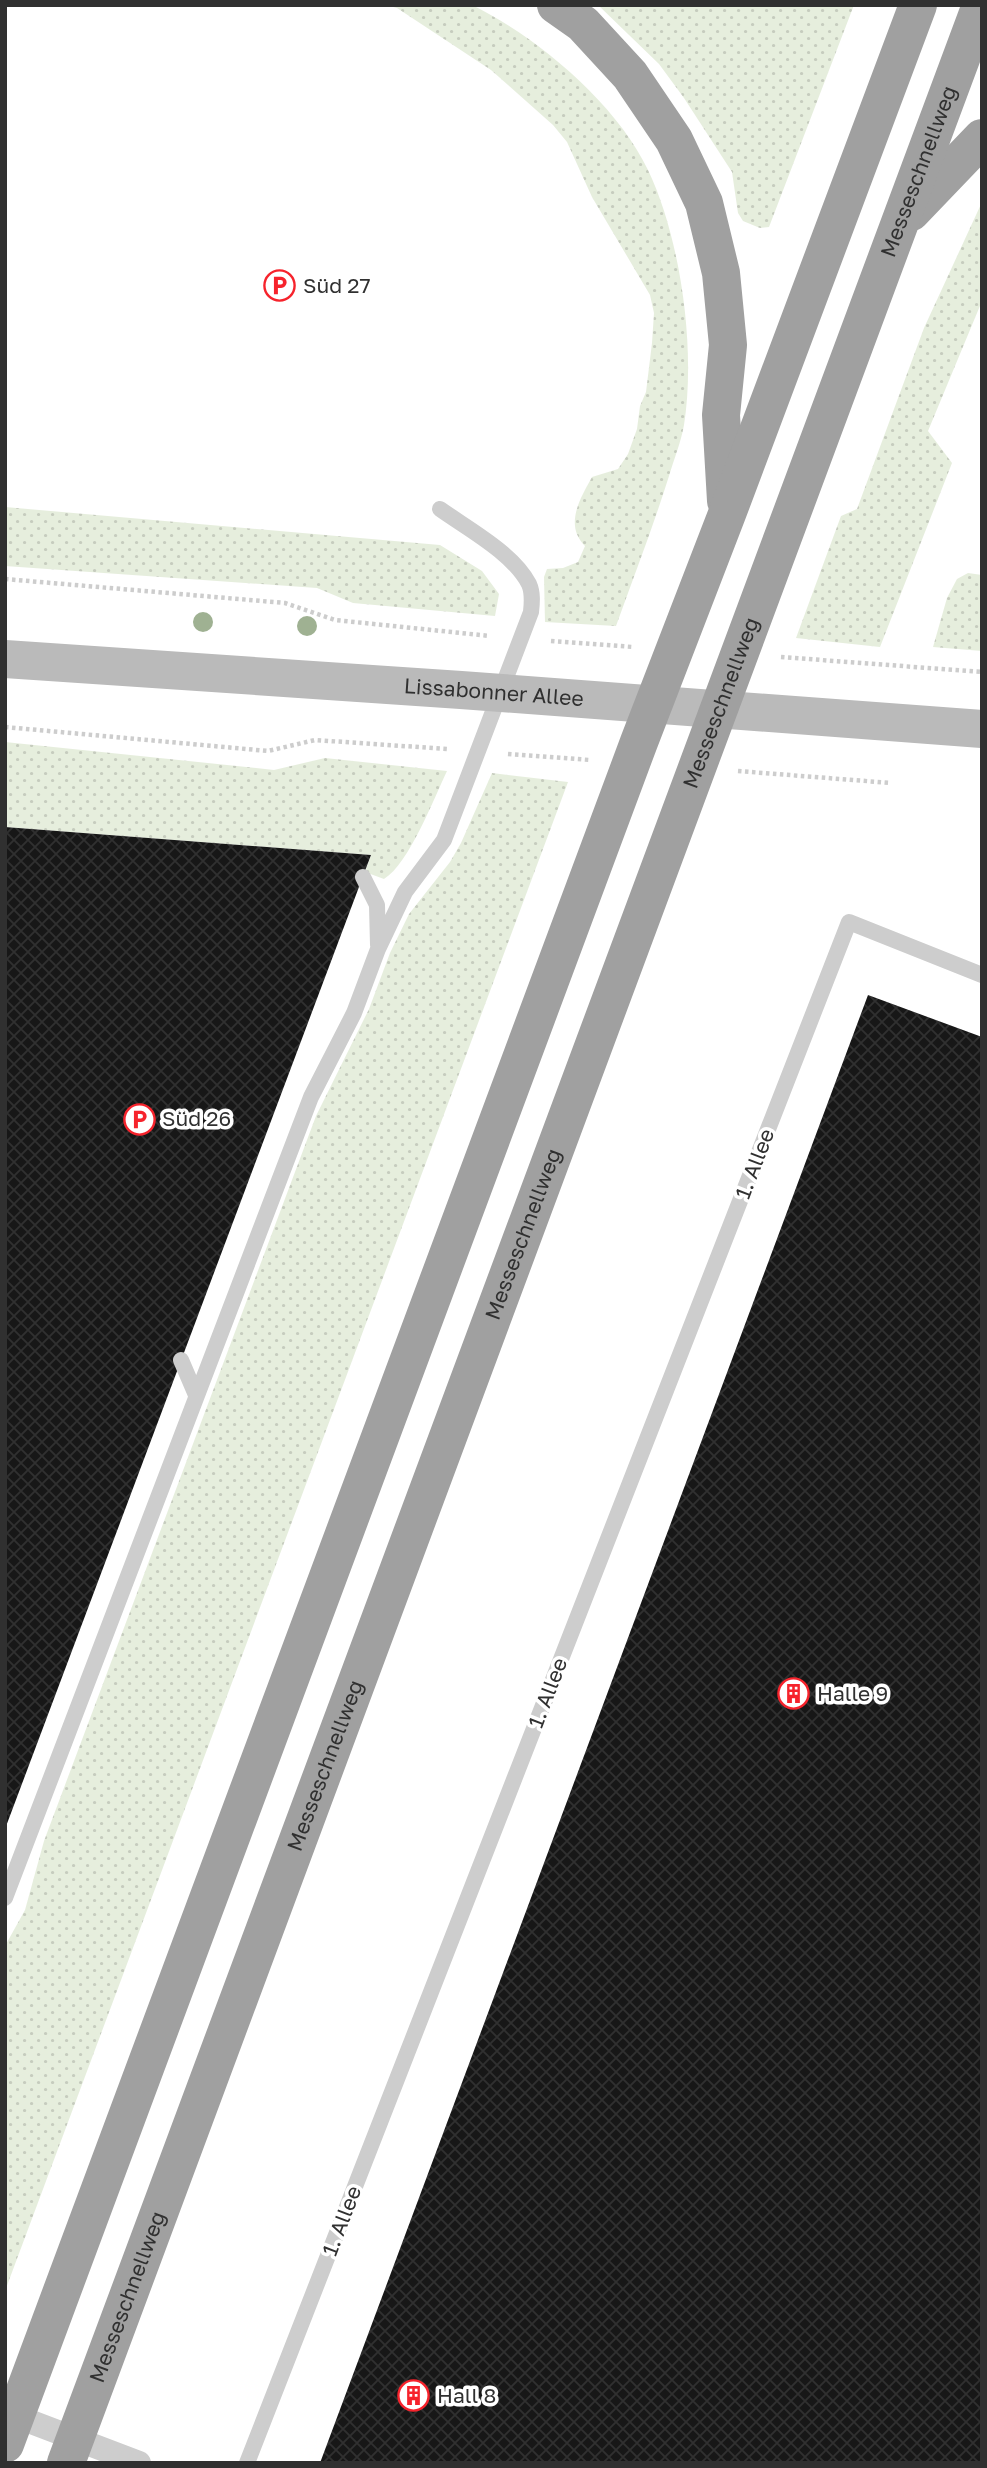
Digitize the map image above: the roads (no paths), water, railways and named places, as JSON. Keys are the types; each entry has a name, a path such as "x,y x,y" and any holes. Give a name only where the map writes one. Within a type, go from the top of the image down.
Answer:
{"highway":[{"path":"556,5 583,24 630,75 674,140 704,203 721,273 728,345 721,415 727,514"},
{"path":"5,2444 639,742 918,5"},
{"name":"Messeschnellweg","path":"66,2463 981,5"},
{"path":"900,224 982,138"}],"main road":[{"name":"Lissabonner Allee","path":"5,659 982,729"}],"street":[{"path":"5,2412 139,2463"}],"lane":[{"path":"5,1898 311,1097 354,1013 378,949 405,892 443,840 531,612 532,596 529,584 510,559 440,509"},
{"path":"363,877 377,905 378,949"},
{"name":"1. Allee","path":"247,2463 849,922 982,975"},
{"path":"181,1360 196,1395"}],"place":[{"name":"Süd 27","path":"280,286"},
{"name":"Süd 26","path":"139,1119"},
{"name":"Halle 9","path":"794,1694"},
{"name":"Hall 8","path":"414,2396"}]}
